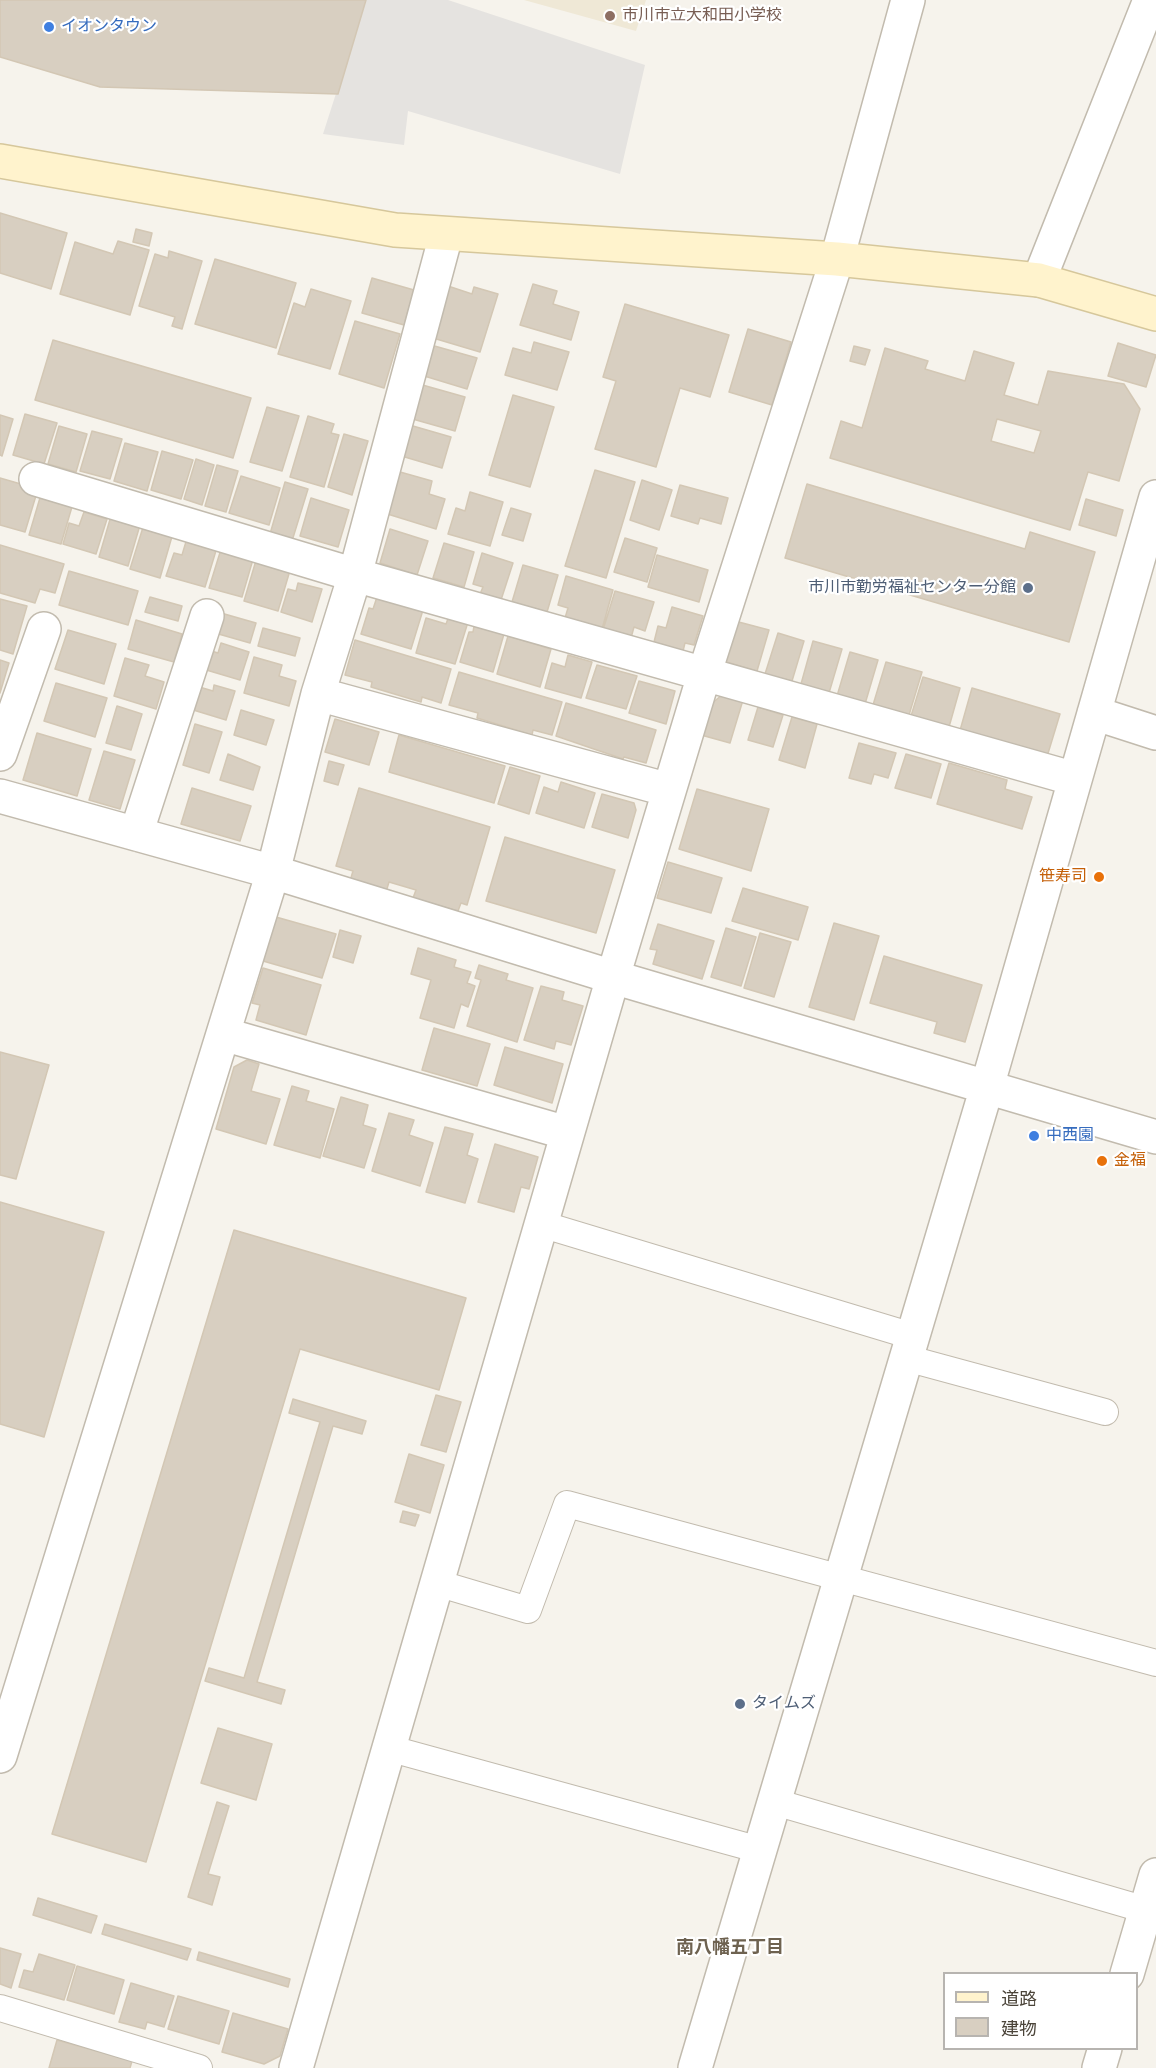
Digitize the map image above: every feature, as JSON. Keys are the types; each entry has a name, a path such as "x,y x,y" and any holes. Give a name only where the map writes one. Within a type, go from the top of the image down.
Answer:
{"street":[{"path":"296,2068 613,977 704,675 837,259 908,0"},
{"path":"1039,280 1149,0"},
{"path":"0,161 395,230 837,259 1039,280 1156,314"},
{"path":"0,1756 273,872 318,694 355,575 446,235"},
{"path":"36,479 355,575 1075,779"},
{"path":"695,2068 987,1087 1156,497"},
{"path":"136,834 207,616"},
{"path":"0,754 44,629"},
{"path":"318,694 669,790"},
{"path":"1094,713 1156,733"},
{"path":"0,796 273,872 613,977 1156,1137"},
{"path":"223,1034 567,1133"},
{"path":"1128,1972 1156,1875"},
{"path":"1099,2068 1105,2050"}],"lane":[{"path":"541,1224 1105,1412"},
{"path":"436,1583 528,1610 567,1504 1156,1663"},
{"path":"388,1748 760,1850"},
{"path":"775,1802 1146,1910"},
{"path":"0,2008 199,2068"}],"shaded area":[{"path":"366,0 448,0 645,65 620,174 408,111 404,145 323,134"},
{"name":"市川市立大和田小学校","path":"524,0 646,0 636,31"}],"building":[{"path":"0,0 366,0 338,94 100,87 0,57"},
{"path":"0,213 67,233 51,289 0,273"},
{"path":"136,229 152,233 149,246 133,242"},
{"path":"118,241 149,250 130,315 60,294 75,242 113,254"},
{"path":"169,251 202,261 182,329 172,326 175,317 139,306 155,254 168,258"},
{"path":"215,259 296,283 276,348 195,324"},
{"path":"372,278 414,290 404,325 362,313"},
{"path":"533,284 557,291 553,304 579,312 571,340 520,325"},
{"path":"448,286 472,294 474,287 498,294 480,352 433,338"},
{"path":"311,289 351,301 330,369 278,354 294,303 305,307"},
{"path":"625,304 729,335 710,397 680,388 656,467 595,449 616,381 603,377"},
{"path":"355,321 400,334 384,388 339,374"},
{"path":"748,329 791,342 772,405 729,392"},
{"path":"53,340 251,398 233,458 35,400"},
{"path":"534,342 569,352 557,390 505,375 513,348 531,353"},
{"path":"1118,343 1156,355 1146,387 1108,376"},
{"path":"431,345 477,358 467,389 421,375"},
{"path":"854,346 870,350 865,365 850,361"},
{"path":"885,348 928,361 925,369 965,381 974,351 1014,363 1004,395 1038,405 1048,371 1124,384 1140,409 1119,481 1088,472 1070,530 830,458 841,421 862,428","holes":["997,419 1041,431 1034,453 991,441"]},
{"path":"419,384 465,397 455,431 409,418"},
{"path":"513,395 554,407 530,487 489,475"},
{"path":"267,407 299,416 282,471 250,462"},
{"path":"25,414 57,423 44,464 13,455"},
{"path":"0,415 13,419 2,456 0,455"},
{"path":"308,416 334,424 331,433 339,435 324,487 290,477"},
{"path":"406,424 451,437 442,468 398,455"},
{"path":"59,426 87,434 76,472 48,464"},
{"path":"92,431 122,439 110,479 80,471"},
{"path":"344,434 368,441 352,495 328,487"},
{"path":"125,443 158,452 147,491 114,481"},
{"path":"162,451 193,460 181,499 151,490"},
{"path":"196,459 214,465 202,505 184,499"},
{"path":"217,465 238,471 226,512 205,506"},
{"path":"393,470 432,481 429,494 445,499 436,529 381,512"},
{"path":"595,470 635,482 606,578 565,566"},
{"path":"241,476 280,488 269,525 229,513"},
{"path":"0,478 38,489 25,532 0,525"},
{"path":"642,480 672,490 659,530 630,520"},
{"path":"285,482 308,489 292,541 270,534"},
{"path":"807,484 1025,549 1030,532 1095,552 1069,642 785,558"},
{"path":"680,485 728,498 721,524 700,518 698,524 671,516"},
{"path":"42,491 74,500 61,544 29,535"},
{"path":"470,492 503,502 490,546 448,534 456,508 465,511"},
{"path":"311,498 349,510 338,547 300,536"},
{"path":"1086,499 1123,510 1116,536 1079,525"},
{"path":"511,508 531,514 523,541 502,535"},
{"path":"84,512 107,519 96,554 63,544 69,523 79,526"},
{"path":"111,516 140,525 128,566 99,557"},
{"path":"144,524 173,533 160,578 130,569"},
{"path":"390,529 428,541 417,575 380,563"},
{"path":"188,535 218,544 205,587 166,576 174,553 182,555"},
{"path":"625,538 657,548 647,582 614,572"},
{"path":"444,543 474,552 464,587 433,578"},
{"path":"0,545 64,564 55,593 40,589 35,603 0,593"},
{"path":"222,546 254,556 242,597 209,588"},
{"path":"482,553 513,563 501,600 480,594 483,587 473,584"},
{"path":"657,555 708,570 699,602 648,587"},
{"path":"257,557 291,567 278,611 244,601"},
{"path":"523,565 558,575 547,612 512,602"},
{"path":"69,571 138,591 128,625 59,605"},
{"path":"566,576 613,590 602,629 565,618 568,608 558,605"},
{"path":"298,583 322,589 312,622 281,612 288,589 296,591"},
{"path":"615,591 654,602 645,631 634,627 631,638 603,630"},
{"path":"150,597 182,606 178,621 145,612"},
{"path":"377,597 423,610 411,649 361,634 369,608 373,609"},
{"path":"0,599 27,606 13,654 0,650"},
{"path":"672,607 703,616 694,645 685,643 683,651 654,642 658,626 666,628"},
{"path":"221,613 256,623 250,643 215,633"},
{"path":"449,616 468,622 455,664 416,653 426,618 446,624"},
{"path":"136,620 182,634 174,662 128,649"},
{"path":"735,621 769,630 757,671 723,661"},
{"path":"474,626 504,634 493,672 460,662 469,632 473,632"},
{"path":"263,628 300,638 295,656 258,646"},
{"path":"68,630 116,644 104,684 55,669"},
{"path":"778,633 804,641 792,681 765,674"},
{"path":"508,636 551,649 540,687 497,674"},
{"path":"355,640 451,669 441,703 422,697 421,702 371,687 372,682 345,675"},
{"path":"813,641 842,649 829,693 801,684"},
{"path":"221,643 249,652 240,680 203,669 208,650 218,653"},
{"path":"850,652 878,660 865,704 837,696"},
{"path":"568,655 592,662 581,698 545,688 552,663 565,667"},
{"path":"254,657 282,665 279,676 296,681 289,706 244,693"},
{"path":"125,658 149,665 145,676 164,682 156,709 114,696"},
{"path":"0,660 9,663 0,693"},
{"path":"886,662 922,672 909,715 873,705"},
{"path":"597,665 637,676 626,709 586,698"},
{"path":"459,672 562,702 552,735 533,730 532,735 477,718 478,713 449,705"},
{"path":"923,677 960,688 949,727 911,716"},
{"path":"639,681 675,691 666,724 629,713"},
{"path":"56,683 107,698 95,737 44,721"},
{"path":"214,685 235,691 226,720 190,709 196,686 213,691"},
{"path":"972,688 1060,714 1046,760 959,734"},
{"path":"723,694 743,700 730,743 701,735 710,705"},
{"path":"566,703 656,730 646,763 624,757 623,759 556,736"},
{"path":"117,706 142,714 131,750 106,743"},
{"path":"758,707 783,715 773,747 748,740"},
{"path":"241,710 274,720 266,745 234,735"},
{"path":"792,717 817,724 805,768 779,760"},
{"path":"335,719 379,732 369,765 325,752"},
{"path":"195,724 222,732 209,773 183,765"},
{"path":"37,733 91,749 77,796 23,780"},
{"path":"399,735 505,766 494,803 389,772"},
{"path":"859,743 896,753 888,778 874,774 871,784 849,778"},
{"path":"104,751 135,760 120,809 89,800"},
{"path":"228,754 260,767 253,790 220,780"},
{"path":"906,754 941,764 931,798 895,788"},
{"path":"329,761 344,765 338,785 324,781"},
{"path":"949,763 1007,780 1005,789 1032,797 1022,829 937,804"},
{"path":"510,767 540,776 529,814 498,804"},
{"path":"561,782 595,793 584,828 536,813 544,787 558,792"},
{"path":"192,788 251,806 240,841 181,824"},
{"path":"359,788 490,827 467,905 461,903 458,911 413,898 416,890 389,882 386,892 350,881 353,871 336,866"},
{"path":"697,789 769,809 751,871 679,849"},
{"path":"602,794 634,803 636,810 628,838 592,827"},
{"path":"505,837 615,870 596,933 486,901"},
{"path":"668,862 722,878 711,913 657,898"},
{"path":"743,888 808,907 798,940 732,921"},
{"path":"276,917 336,934 322,978 263,961"},
{"path":"834,923 879,936 854,1020 809,1007"},
{"path":"658,924 714,941 702,979 653,964 657,950 650,949"},
{"path":"726,928 756,937 741,986 711,977"},
{"path":"340,930 361,936 353,963 333,957"},
{"path":"760,933 791,942 774,997 744,988"},
{"path":"418,948 456,960 454,967 471,972 467,983 475,986 468,1007 461,1004 454,1028 420,1018 431,980 411,974"},
{"path":"884,956 982,985 965,1042 934,1033 937,1022 870,1003"},
{"path":"479,965 508,974 506,980 533,988 517,1042 467,1026 481,980 475,978"},
{"path":"263,968 321,985 306,1035 256,1020 260,1005 252,1003"},
{"path":"541,986 564,992 562,1000 583,1006 571,1045 556,1041 554,1049 524,1040"},
{"path":"434,1028 490,1044 477,1086 422,1070"},
{"path":"505,1047 563,1064 552,1103 494,1085"},
{"path":"0,1052 49,1065 16,1179 0,1175"},
{"path":"247,1060 259,1064 251,1091 280,1099 266,1144 216,1129 234,1067"},
{"path":"292,1086 309,1091 306,1101 334,1109 320,1158 274,1145"},
{"path":"341,1097 368,1105 363,1125 376,1129 364,1168 323,1156"},
{"path":"389,1113 414,1120 409,1135 433,1143 420,1186 372,1171"},
{"path":"445,1127 473,1134 467,1155 478,1159 465,1203 426,1192"},
{"path":"495,1144 538,1157 529,1189 521,1187 514,1212 478,1202"},
{"path":"0,1202 104,1232 44,1437 0,1424"},
{"path":"234,1230 466,1298 439,1390 300,1349 146,1862 52,1834"},
{"path":"436,1395 461,1402 446,1452 421,1445"},
{"path":"293,1399 366,1421 362,1434 333,1426 257,1682 285,1690 281,1704 205,1681 209,1668 244,1678 320,1422 289,1413"},
{"path":"409,1454 444,1465 430,1513 395,1502"},
{"path":"403,1511 419,1515 415,1526 400,1522"},
{"path":"218,1728 272,1744 256,1800 201,1783"},
{"path":"217,1802 229,1806 208,1874 220,1877 212,1905 188,1897"},
{"path":"38,1898 97,1916 91,1933 33,1915"},
{"path":"105,1924 191,1949 187,1960 102,1934"},
{"path":"0,1948 21,1954 11,1988 0,1984"},
{"path":"199,1952 290,1979 288,1987 197,1960"},
{"path":"39,1954 75,1965 64,2000 19,1987 24,1970 33,1972"},
{"path":"77,1966 124,1980 114,2014 67,2000"},
{"path":"131,1983 174,1996 164,2027 147,2022 145,2029 119,2022"},
{"path":"178,1996 229,2011 219,2044 168,2029"},
{"path":"233,2013 288,2029 280,2056 264,2064 222,2052"},
{"path":"57,2040 132,2061 130,2068 49,2068"}],"place":[{"name":"市川市立大和田小学校","path":"610,16"},
{"name":"イオンタウン","path":"49,27"},
{"name":"市川市勤労福祉センター分館","path":"1028,588"},
{"name":"笹寿司","path":"1099,877"},
{"name":"中西園","path":"1034,1136"},
{"name":"金福","path":"1102,1161"},
{"name":"タイムズ","path":"740,1704"}],"district":[{"name":"南八幡五丁目","path":"730,1948"}]}
